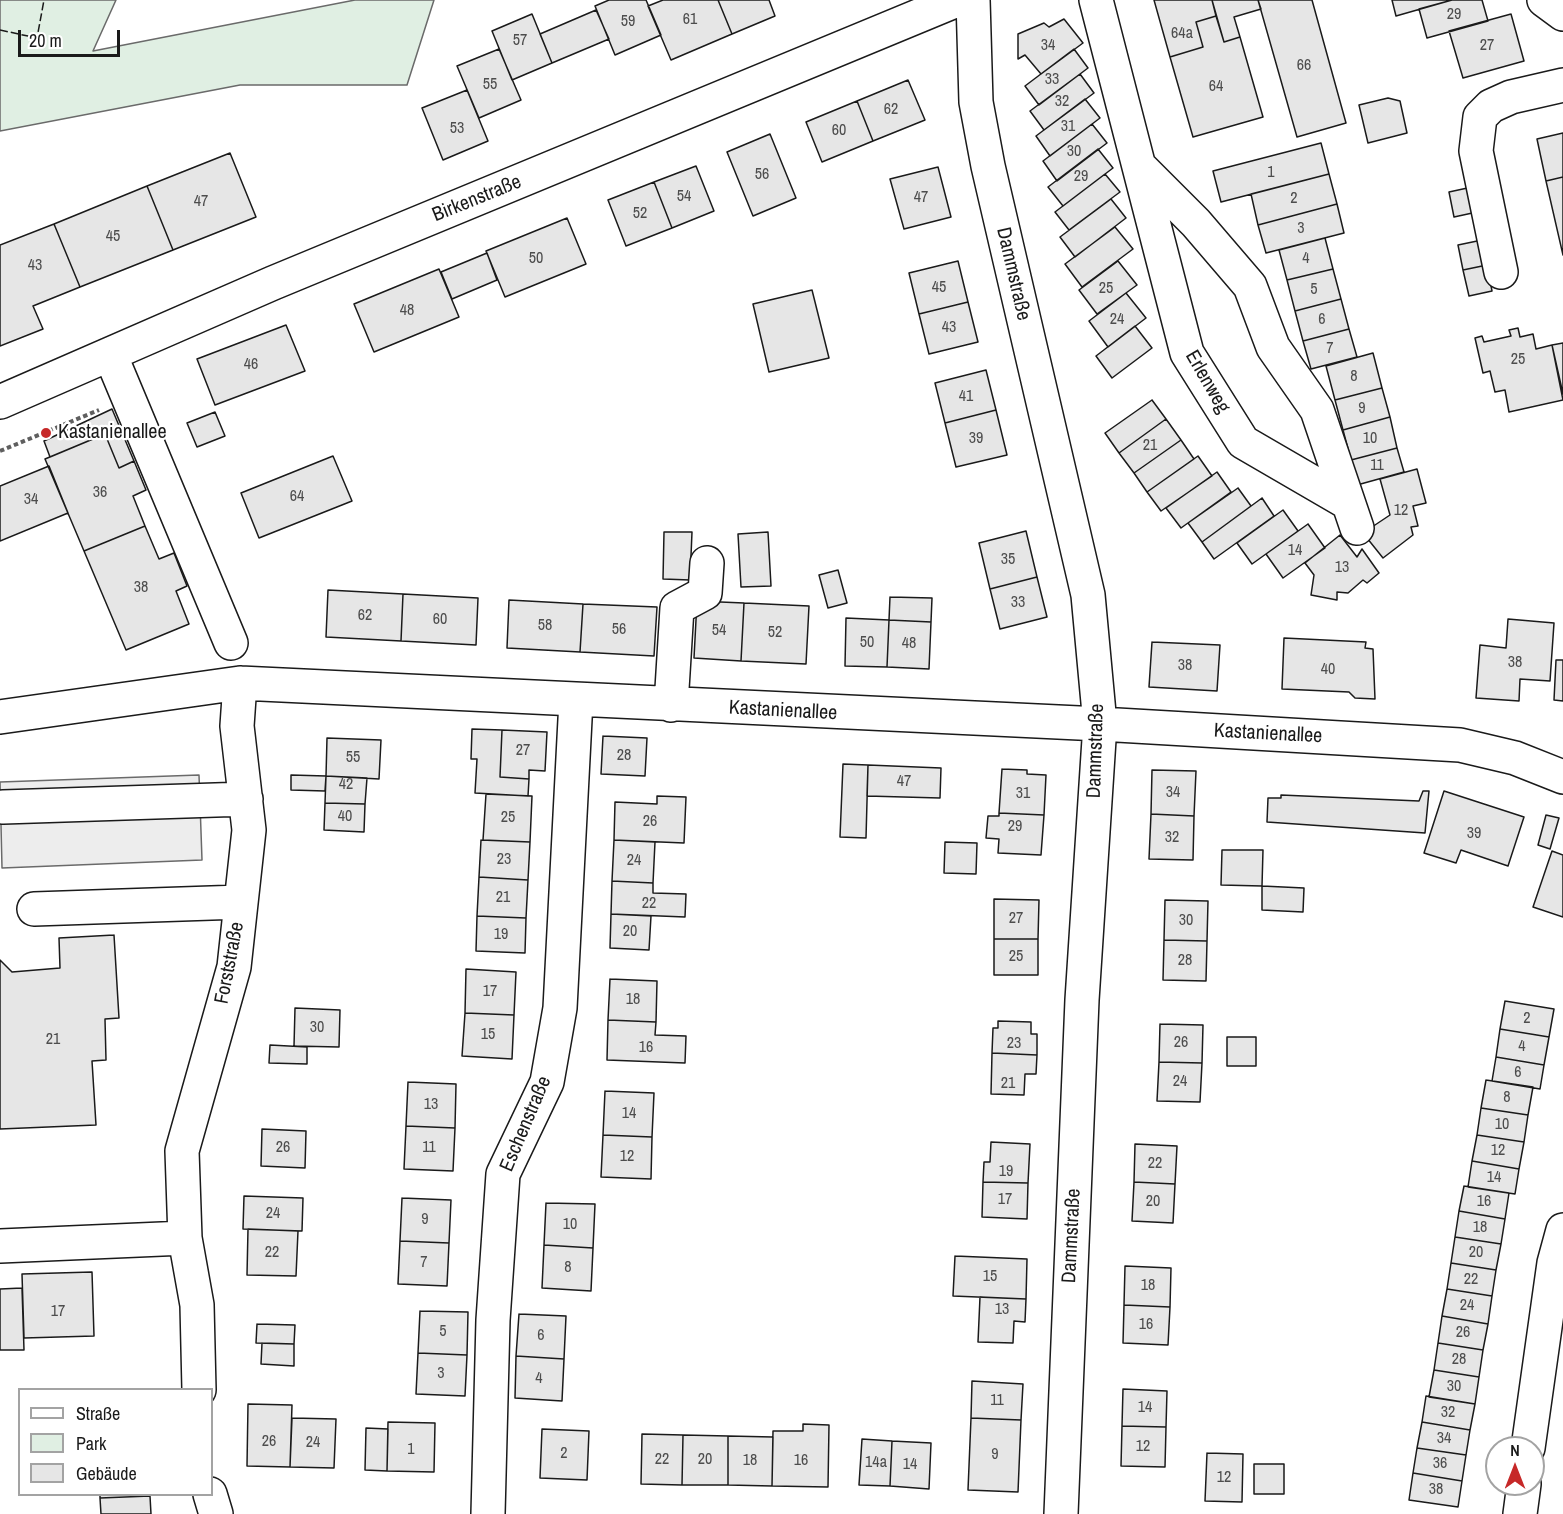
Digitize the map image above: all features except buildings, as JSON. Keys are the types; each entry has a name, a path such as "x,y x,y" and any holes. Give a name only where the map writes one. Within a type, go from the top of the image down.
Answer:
{"street":[{"name":"Birkenstraße","path":"0,402 284,279 957,0"},
{"name":"Dammstraße","path":"973,0 976,102 988,166 1088,595 1094,640 1100,724 1082,1000 1061,1514"},
{"name":"Erlenweg","path":"1096,0 1187,352 1243,442 1353,515 1317,410 1273,347 1250,286 1196,223 1139,166"},
{"path":"1544,0 1563,14"},
{"path":"1501,273 1476,151 1480,117 1491,106 1511,97 1563,85"},
{"path":"110,354 231,643"},
{"path":"671,705 677,609 705,593 707,562"},
{"name":"Kastanienallee","path":"0,717 240,683 1100,724 1460,745 1515,758 1563,777"},
{"name":"Forststraße","path":"199,1388 197,1305 185,1238 182,1151 234,967 249,830 237,726 240,683"},
{"name":"Eschenstraße","path":"488,1514 493,1320 503,1174 547,1082 560,1008 576,700"},
{"path":"3,807 246,799"},
{"path":"34,909 241,902"},
{"path":"1530,1436 1554,1263 1563,1230"},
{"path":"0,1246 185,1238"},
{"path":"211,1496 216,1514"},
{"path":"1520,1514 1522,1496"}],"path":[{"path":"0,451 109,406"}],"green space":[{"path":"0,0 116,0 93,51 355,0 434,0 407,85 240,85 0,131"}],"shaded area":[{"path":"199,775 202,860 2,868 0,782"}],"fence":[{"path":"0,30 37,38 44,0"}],"place":[{"name":"Kastanienallee","path":"46,433"}]}
